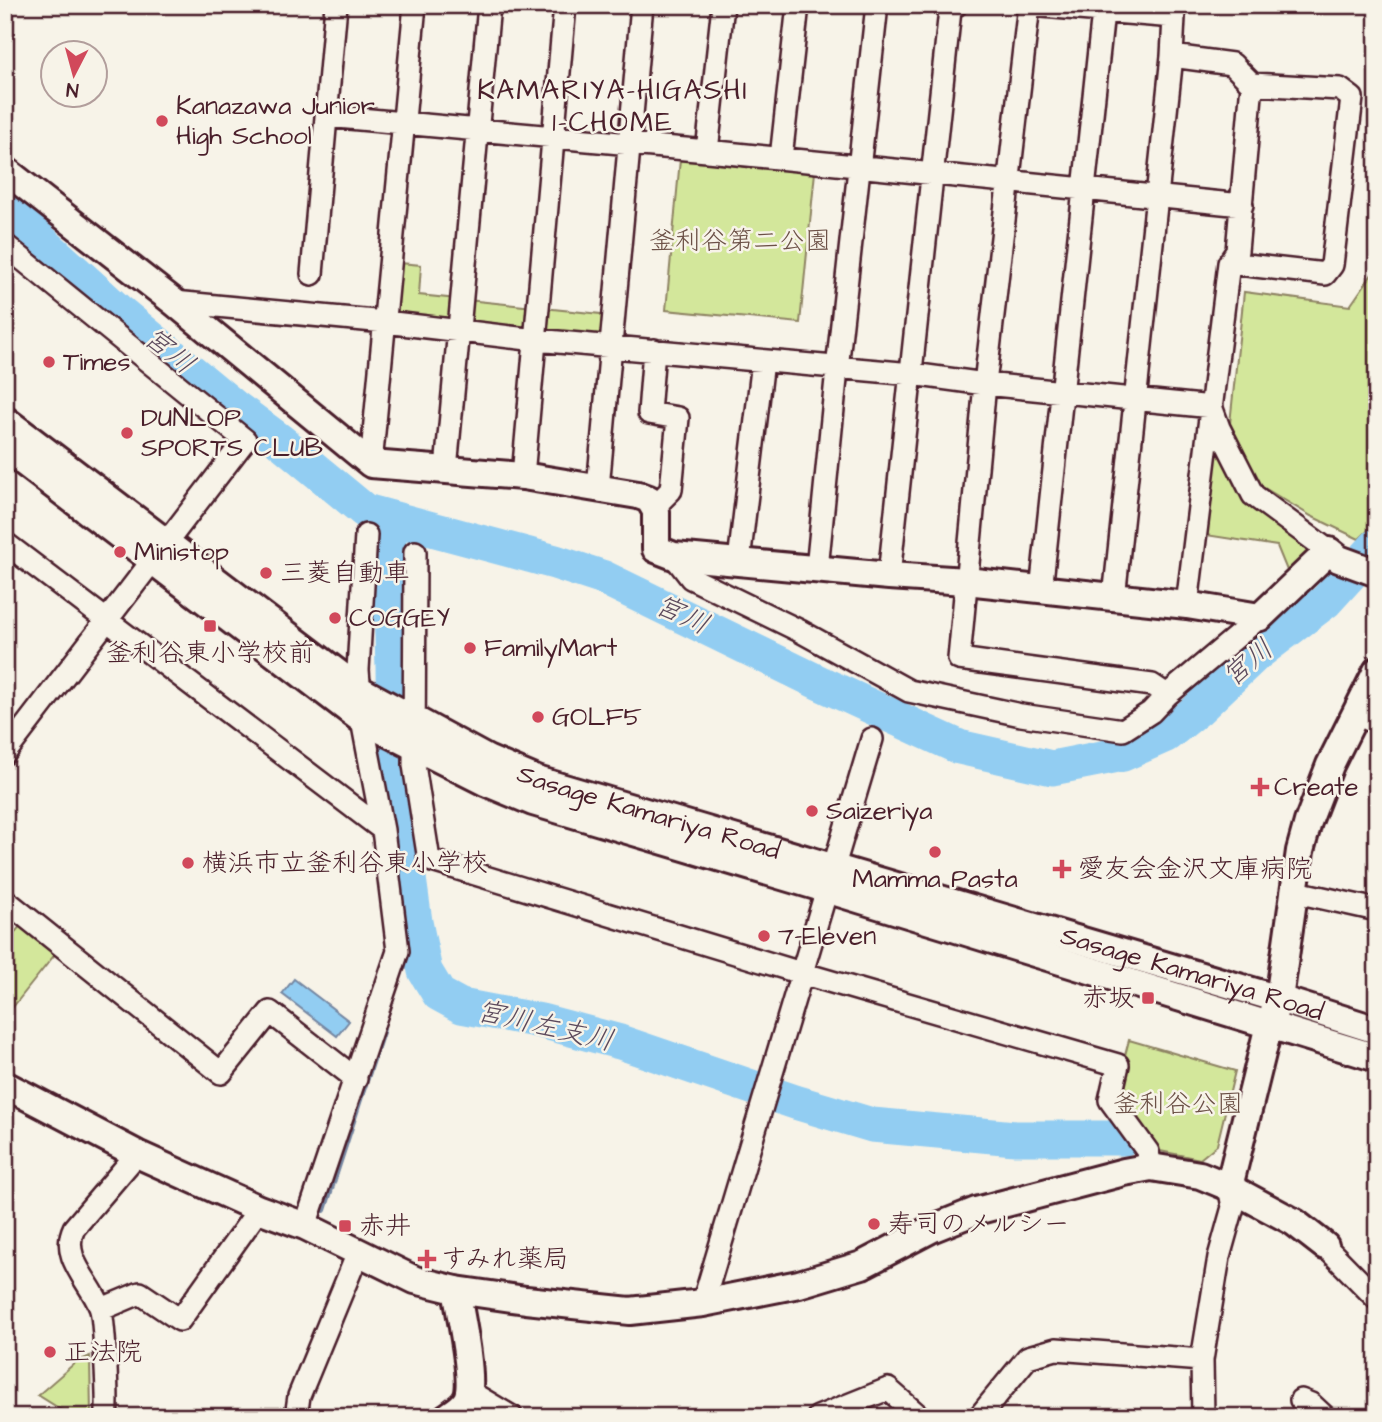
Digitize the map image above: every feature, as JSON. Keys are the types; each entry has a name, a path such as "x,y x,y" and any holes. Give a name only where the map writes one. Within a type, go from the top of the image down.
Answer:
{"street":[{"path":"312,274 336,5"},
{"path":"371,464 415,5"},
{"path":"446,469 489,5"},
{"path":"523,476 565,5"},
{"path":"598,488 642,5"},
{"path":"707,151 723,5"},
{"path":"781,158 798,5"},
{"path":"817,569 877,5"},
{"path":"888,576 950,10 956,5"},
{"path":"1114,598 1172,57 1174,17 1029,5 985,384 959,659 1152,685 1167,695"},
{"path":"1041,591 1103,12"},
{"path":"1172,57 1232,64 1252,84 1340,89 1352,98 1332,265 1325,274 1229,262"},
{"path":"1187,605 1229,262 1237,251 1252,84"},
{"path":"327,116 781,158 1242,205"},
{"path":"5,170 174,302 371,464 523,476 638,495 649,499 656,511 656,549 674,555 966,581 1187,605 1260,617"},
{"path":"5,245 245,440 5,753"},
{"path":"174,302 537,340 912,374 1212,407"},
{"path":"654,350 649,412 678,418 671,490 654,507"},
{"path":"739,561 763,361"},
{"path":"1212,407 1219,428 1253,495 1334,555 1377,573"},
{"name":"Sasage Kamariya Road","path":"5,420 362,720 485,782 533,802 1279,999 1377,1030"},
{"name":"Sasage Kamariya Road","path":"5,448 160,551 360,690 487,760 537,780 829,878 1269,1025 1377,1058"},
{"path":"306,1226 398,951 383,830 362,720 358,670 366,535"},
{"path":"5,543 383,830"},
{"path":"415,552 414,765 429,860 801,973 1118,1065 1110,1100 1148,1152 1152,1167"},
{"path":"674,555 691,578 800,631 909,691 1021,715 1123,730 1151,712 1167,695 1334,555"},
{"path":"1203,1417 1202,1360 1219,1257 1233,1207 1229,1187 1269,1025 1279,999 1300,851 1318,792 1366,719 1377,671"},
{"path":"703,1303 872,739"},
{"path":"1296,892 1377,910"},
{"path":"5,900 221,1073 270,1012 356,1079"},
{"path":"5,1085 137,1154 259,1209 306,1226 415,1280 456,1290 631,1311 703,1303 799,1284 862,1265 931,1229 976,1211 1152,1167 1200,1175 1229,1187 1294,1222 1325,1247 1377,1299"},
{"path":"106,1417 102,1309 72,1257 69,1239 74,1228 137,1154"},
{"path":"102,1309 140,1293 180,1320 259,1209"},
{"path":"296,1417 299,1396 358,1253"},
{"path":"447,1417 466,1401 470,1392 456,1290"},
{"path":"979,1417 1028,1357 1056,1349 1202,1360"},
{"path":"818,1417 888,1388 920,1417"},
{"path":"470,1392 512,1417"},
{"path":"1301,1399 1325,1417"}],"green space":[{"name":"釜利谷第二公園","path":"680,159 815,172 800,323 666,310"},
{"path":"400,263 421,265 419,295 610,315 607,342 395,319"},
{"path":"1377,267 1377,522 1359,539 1311,516 1261,486 1229,433 1244,292 1350,306"},
{"path":"1215,438 1317,551 1288,573 1277,546 1206,535"},
{"path":"21,925 56,953 5,1017 5,945"},
{"name":"釜利谷公園","path":"1129,1040 1235,1071 1217,1145 1200,1159 1155,1150 1115,1094"},
{"path":"90,1356 91,1417 73,1417 38,1395 76,1362"}],"water":[{"path":"294,979 349,1021 337,1036 282,994"}],"waterway":[{"name":"宮川","path":"5,208 117,310 365,511 555,562 604,578 959,747 1052,768 1123,754 1166,735 1197,710 1255,655 1326,601 1377,545"},
{"name":"宮川左支川","path":"388,518 394,769 415,922 425,971 439,994 461,1006 541,1021 620,1042 795,1102 872,1125 1015,1138 1124,1138"},
{"path":"401,972 402,968 423,961"},
{"path":"324,1210 383,1029"}],"place":[{"name":"Kanazawa Junior High School","path":"162,121"},
{"name":"Times","path":"49,362"},
{"name":"DUNLOP SPORTS CLUB","path":"127,433"},
{"name":"Ministop","path":"120,552"},
{"name":"三菱自動車","path":"266,573"},
{"name":"COGGEY","path":"335,618"},
{"name":"釜利谷東小学校前","path":"210,626"},
{"name":"FamilyMart","path":"470,648"},
{"name":"GOLF5","path":"538,717"},
{"name":"Create","path":"1260,787"},
{"name":"Saizeriya","path":"812,811"},
{"name":"Mamma Pasta","path":"935,852"},
{"name":"横浜市立釜利谷東小学校","path":"188,863"},
{"name":"愛友会金沢文庫病院","path":"1062,869"},
{"name":"7-Eleven","path":"764,936"},
{"name":"赤坂","path":"1148,998"},
{"name":"寿司のメルシー","path":"874,1224"},
{"name":"赤井","path":"345,1226"},
{"name":"すみれ薬局","path":"427,1259"},
{"name":"正法院","path":"50,1352"}],"district":[{"name":"KAMARIYA-HIGASHI 1-CHOME","path":"613,106"}]}
